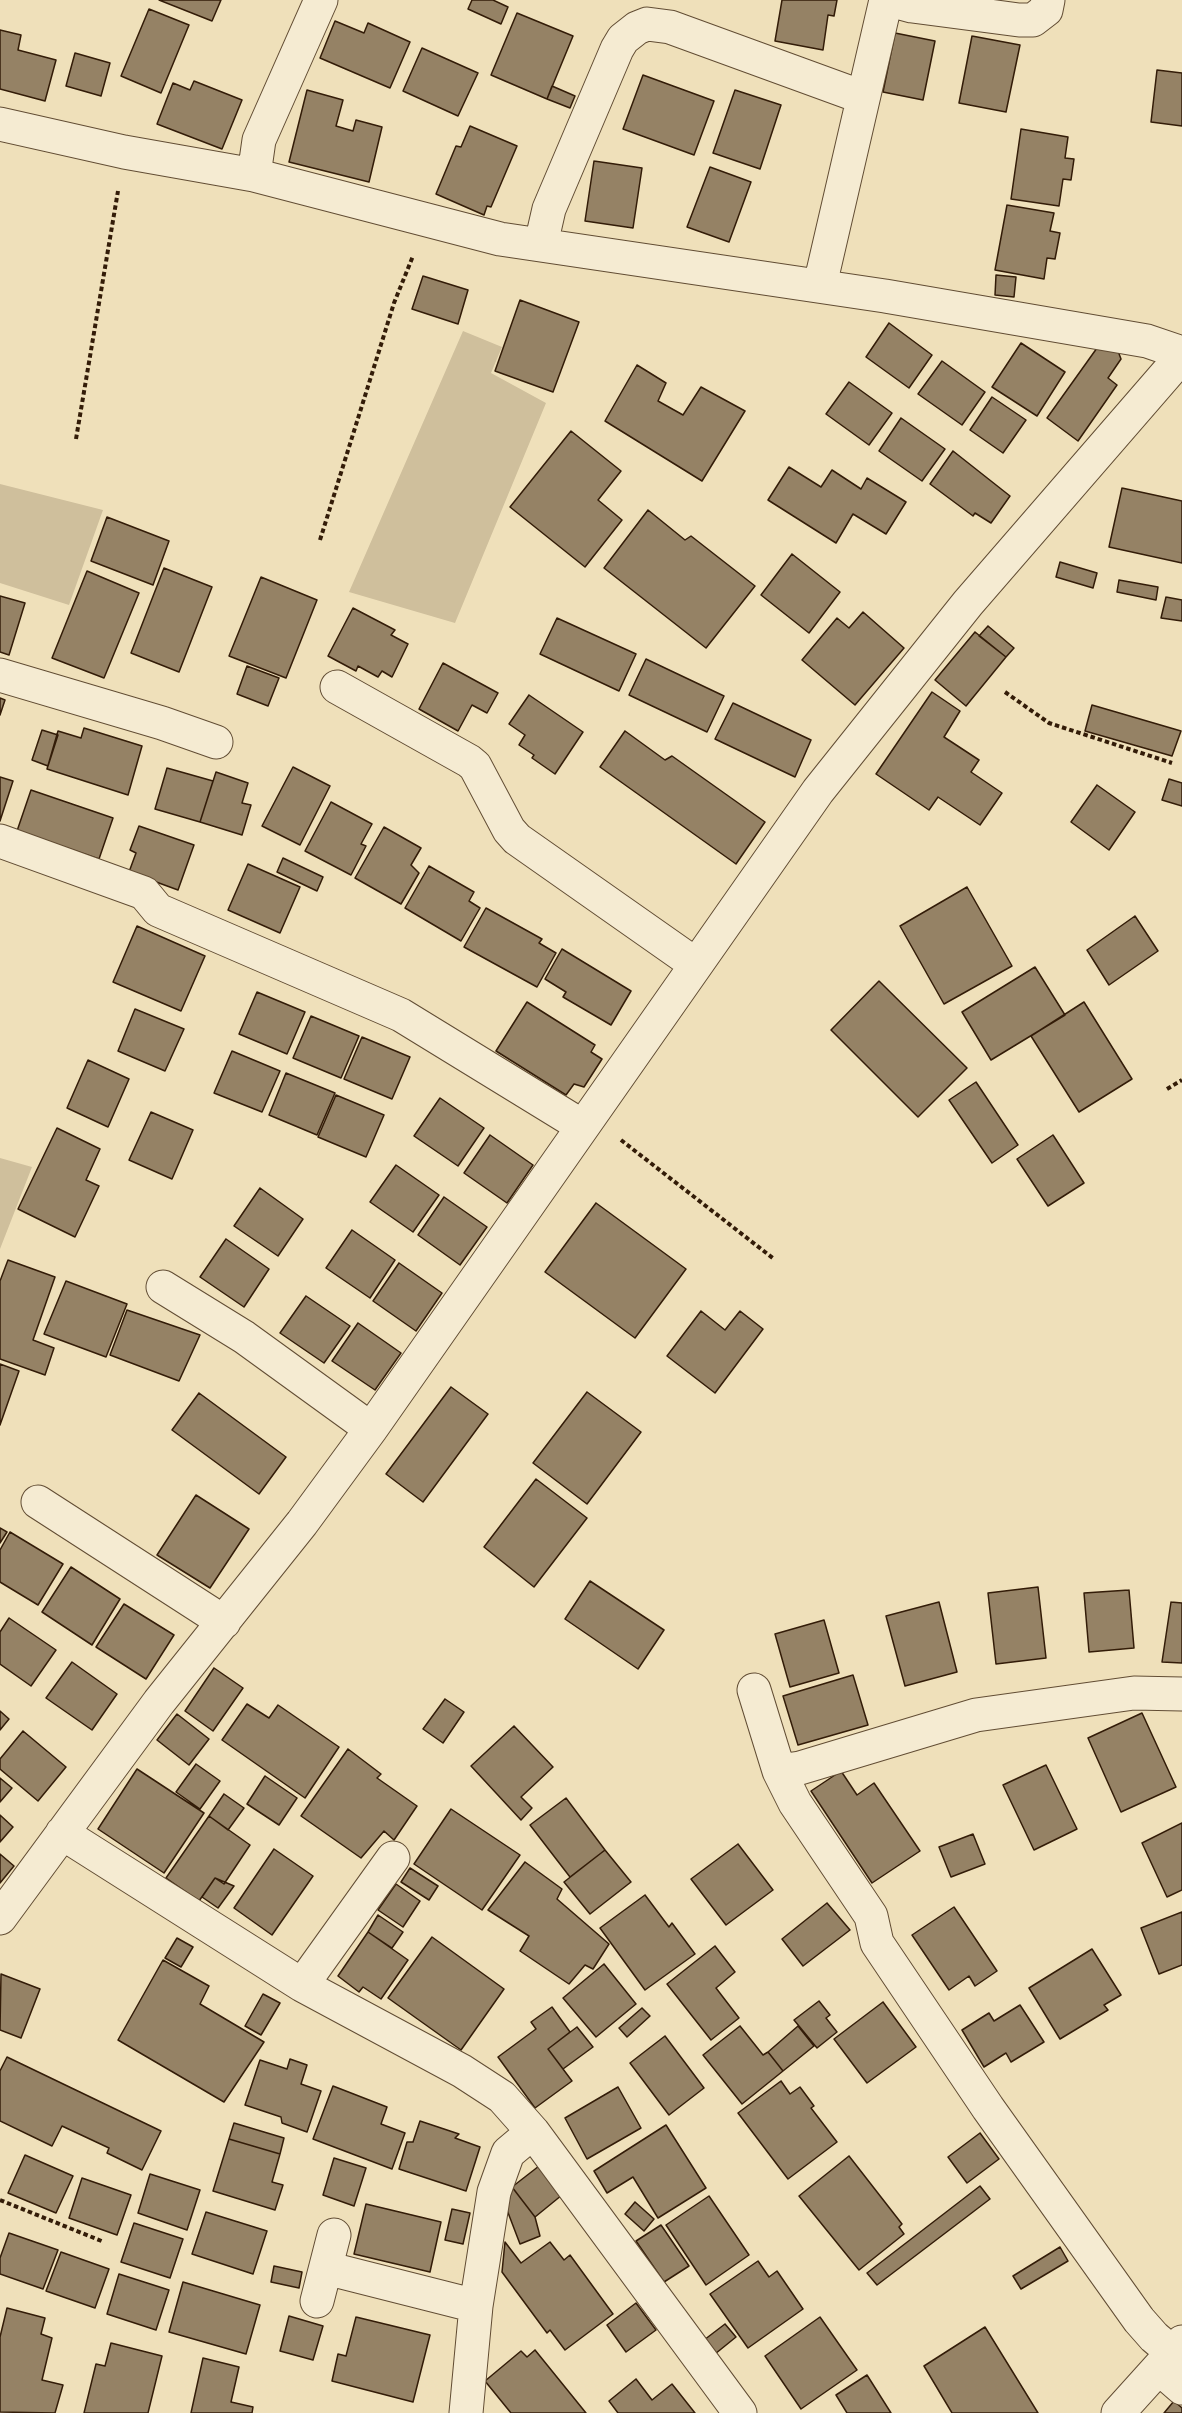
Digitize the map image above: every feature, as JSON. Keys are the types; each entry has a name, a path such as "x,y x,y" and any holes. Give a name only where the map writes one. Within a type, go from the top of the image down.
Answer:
{"street":[{"path":"254,175 259,140 321,0"},
{"path":"820,285 862,97 888,0 912,6 1033,20 1046,10 1048,0"},
{"path":"541,244 549,209 617,49 623,39 637,28 647,24 670,27 862,97"},
{"path":"0,124 124,152 254,175 500,238 820,285 1147,341 1182,355 968,603 812,799 371,1429 302,1523 159,1702 0,1918"},
{"path":"0,675 162,723 216,742"},
{"path":"337,687 469,761 475,766 509,830 517,839 696,964"},
{"path":"0,842 144,893 158,910 401,1015 586,1121"},
{"path":"163,1287 244,1337 371,1429"},
{"path":"38,1502 224,1622"},
{"path":"754,1690 779,1771 795,1803 871,1916 877,1943 988,2108 1139,2320 1174,2363 1118,2413"},
{"path":"779,1771 800,1768 942,1723 976,1715 1134,1693 1182,1694"},
{"path":"62,1833 302,1985 462,2071 501,2097 533,2132 740,2413"},
{"path":"302,1985 393,1858"},
{"path":"466,2413 476,2306 494,2192 508,2153 533,2132"},
{"path":"318,2301 334,2235"},
{"path":"326,2268 476,2306"}],"path":[{"path":"76,439 124,152"},
{"path":"320,540 394,303 427,219"},
{"path":"1005,692 1049,723 1172,763"},
{"path":"1167,1089 1182,1080"},
{"path":"586,1121 774,1259"},
{"path":"0,2200 104,2242"}],"shaded area":[{"path":"463,331 502,347 491,373 546,403 455,623 349,592"},
{"path":"0,484 103,510 69,605 0,583"},
{"path":"0,1158 32,1167 0,1249"}],"building":[{"path":"159,0 221,0 212,21"},
{"path":"472,0 493,0 508,7 501,24 468,9"},
{"path":"782,0 837,0 834,16 828,15 823,50 775,41"},
{"path":"149,9 189,25 161,93 121,76"},
{"path":"517,13 573,36 547,99 491,75"},
{"path":"335,21 364,33 368,23 410,42 390,88 320,58"},
{"path":"0,30 21,35 18,50 56,60 45,101 0,89"},
{"path":"895,33 935,41 923,100 883,92"},
{"path":"972,36 1020,45 1006,112 959,103"},
{"path":"422,48 478,73 458,116 403,91"},
{"path":"75,53 110,63 101,96 66,86"},
{"path":"1157,70 1182,73 1182,126 1151,122"},
{"path":"643,75 714,101 694,155 623,129"},
{"path":"194,81 242,100 222,149 157,124 173,83 190,90"},
{"path":"552,86 575,96 570,108 547,99"},
{"path":"307,90 343,100 336,126 353,131 356,120 382,127 369,182 289,162"},
{"path":"735,90 781,105 760,169 713,153"},
{"path":"470,126 517,146 491,207 487,206 484,215 436,194 456,146 461,147"},
{"path":"1021,129 1068,137 1065,158 1074,159 1071,180 1063,179 1059,206 1011,199"},
{"path":"594,161 642,168 633,228 585,221"},
{"path":"710,167 751,182 729,242 687,227"},
{"path":"1007,205 1054,213 1050,231 1060,233 1055,259 1047,258 1044,279 995,270"},
{"path":"996,275 1016,277 1014,297 995,295"},
{"path":"423,276 468,290 458,324 412,309"},
{"path":"520,300 579,322 553,392 495,371"},
{"path":"889,323 932,355 909,388 866,357"},
{"path":"1021,343 1065,372 1037,416 992,387"},
{"path":"1097,348 1118,351 1121,359 1108,378 1117,385 1078,441 1047,418"},
{"path":"942,361 985,392 962,425 918,394"},
{"path":"637,365 666,383 658,401 683,415 701,387 745,411 702,481 605,421"},
{"path":"849,382 892,413 869,445 826,414"},
{"path":"992,397 1026,420 1003,453 970,430"},
{"path":"901,418 945,449 922,481 879,451"},
{"path":"571,431 621,471 598,500 622,520 585,567 510,507"},
{"path":"953,451 1010,496 991,523 975,513 973,516 930,484"},
{"path":"789,467 821,487 832,470 861,489 867,478 906,502 886,534 853,514 836,543 768,500"},
{"path":"1122,488 1182,501 1182,563 1109,547"},
{"path":"648,510 685,540 691,536 755,586 706,648 604,568"},
{"path":"107,517 169,541 153,585 91,561"},
{"path":"792,554 840,592 809,633 761,595"},
{"path":"1060,562 1097,573 1093,588 1056,577"},
{"path":"164,568 212,587 179,672 131,653"},
{"path":"87,571 139,593 104,678 52,658"},
{"path":"261,577 317,600 286,678 229,656"},
{"path":"1119,580 1158,587 1156,600 1117,592"},
{"path":"0,596 25,603 9,655 0,652"},
{"path":"1166,597 1182,600 1182,621 1161,618"},
{"path":"353,608 395,630 391,635 408,644 392,677 382,671 378,677 358,666 356,671 328,656"},
{"path":"863,612 904,648 855,705 802,660 837,618 849,628"},
{"path":"557,618 636,654 619,691 540,654"},
{"path":"988,626 1014,648 1006,657 979,636"},
{"path":"975,632 1006,657 966,706 935,680"},
{"path":"646,659 724,696 707,732 629,695"},
{"path":"443,663 498,693 487,713 472,705 458,731 419,709"},
{"path":"247,666 279,678 268,706 237,694"},
{"path":"932,692 960,711 944,737 979,760 971,772 1002,793 980,825 938,797 929,810 876,774"},
{"path":"529,695 583,732 555,774 532,758 534,755 519,745 525,735 509,724"},
{"path":"0,698 5,700 0,715"},
{"path":"733,703 811,740 795,777 715,739"},
{"path":"1092,705 1181,731 1172,756 1085,731"},
{"path":"84,728 142,746 128,795 47,769 58,731 81,738"},
{"path":"42,730 58,735 48,766 32,760"},
{"path":"625,731 665,760 672,756 765,822 736,864 600,767"},
{"path":"293,767 330,786 300,845 262,826"},
{"path":"167,768 213,781 200,822 155,809"},
{"path":"216,772 248,783 242,803 251,805 242,835 200,822"},
{"path":"0,777 13,781 0,821"},
{"path":"1169,779 1182,783 1182,806 1162,800"},
{"path":"1097,785 1135,812 1109,850 1071,822"},
{"path":"31,790 113,818 99,859 17,831"},
{"path":"331,802 372,824 361,844 366,846 351,875 305,851"},
{"path":"139,826 194,845 178,890 129,872 136,853 130,850"},
{"path":"384,827 421,848 411,865 419,873 401,904 355,878"},
{"path":"283,858 323,877 317,891 277,872"},
{"path":"248,864 300,887 280,933 228,910"},
{"path":"429,866 474,892 469,901 480,908 461,941 405,908"},
{"path":"967,887 1012,966 944,1004 900,926"},
{"path":"486,908 542,939 539,943 556,953 537,987 464,947"},
{"path":"1135,916 1158,951 1109,985 1087,950"},
{"path":"137,926 205,956 181,1011 113,982"},
{"path":"562,949 631,991 611,1025 563,997 566,992 545,979"},
{"path":"1035,967 1065,1015 991,1060 962,1012"},
{"path":"879,981 967,1068 918,1117 831,1030"},
{"path":"257,992 305,1012 287,1054 239,1034"},
{"path":"527,1002 595,1045 591,1052 602,1059 584,1087 574,1084 566,1095 496,1051"},
{"path":"1084,1002 1132,1079 1079,1112 1031,1036"},
{"path":"135,1009 184,1029 165,1071 118,1051"},
{"path":"311,1016 359,1036 341,1078 293,1058"},
{"path":"362,1037 410,1057 392,1099 344,1079"},
{"path":"232,1051 280,1071 262,1112 214,1093"},
{"path":"88,1060 129,1079 108,1127 67,1108"},
{"path":"286,1073 335,1093 317,1135 269,1115"},
{"path":"976,1082 1018,1145 992,1163 949,1100"},
{"path":"336,1095 384,1115 366,1157 318,1137"},
{"path":"440,1098 484,1128 458,1166 414,1136"},
{"path":"151,1112 193,1130 172,1179 129,1160"},
{"path":"57,1128 100,1149 86,1180 99,1186 75,1237 18,1209"},
{"path":"490,1135 533,1165 507,1203 464,1173"},
{"path":"1053,1135 1084,1183 1048,1206 1017,1159"},
{"path":"396,1165 439,1195 413,1232 370,1202"},
{"path":"260,1188 303,1219 278,1256 234,1226"},
{"path":"444,1197 487,1227 460,1265 418,1235"},
{"path":"596,1203 686,1269 635,1338 545,1272"},
{"path":"352,1230 395,1260 370,1298 326,1268"},
{"path":"226,1239 269,1269 244,1307 200,1277"},
{"path":"8,1260 55,1277 33,1340 54,1348 45,1375 0,1359 0,1281"},
{"path":"399,1263 442,1293 416,1331 373,1301"},
{"path":"66,1281 127,1304 106,1357 44,1334"},
{"path":"306,1296 350,1326 324,1363 280,1333"},
{"path":"127,1310 200,1335 179,1381 110,1355"},
{"path":"701,1311 725,1330 740,1311 763,1329 715,1393 667,1356"},
{"path":"358,1323 401,1353 375,1390 332,1361"},
{"path":"0,1364 19,1371 0,1425"},
{"path":"451,1387 488,1414 423,1502 386,1474"},
{"path":"587,1392 641,1432 587,1504 533,1463"},
{"path":"199,1393 286,1457 259,1494 172,1430"},
{"path":"536,1479 587,1518 534,1587 484,1547"},
{"path":"196,1495 249,1529 210,1588 157,1555"},
{"path":"0,1528 7,1532 0,1543"},
{"path":"10,1532 63,1564 38,1605 0,1582 0,1550"},
{"path":"71,1567 120,1599 92,1645 42,1612"},
{"path":"590,1581 664,1630 638,1669 565,1619"},
{"path":"1038,1587 1046,1658 996,1664 988,1593"},
{"path":"1129,1590 1134,1648 1089,1652 1084,1593"},
{"path":"939,1602 957,1672 905,1686 886,1616"},
{"path":"1171,1602 1182,1603 1182,1663 1162,1662"},
{"path":"124,1604 174,1635 146,1679 96,1647"},
{"path":"9,1618 56,1650 31,1686 0,1664 0,1632"},
{"path":"824,1620 839,1673 790,1687 775,1634"},
{"path":"72,1662 117,1694 92,1730 46,1698"},
{"path":"214,1668 243,1688 213,1731 185,1711"},
{"path":"853,1675 868,1725 798,1745 783,1696"},
{"path":"445,1699 464,1712 443,1743 423,1729"},
{"path":"247,1704 269,1718 278,1705 339,1747 305,1798 222,1740"},
{"path":"0,1711 9,1719 0,1730"},
{"path":"1142,1713 1176,1787 1121,1812 1088,1738"},
{"path":"177,1714 209,1739 189,1765 157,1740"},
{"path":"514,1726 553,1767 521,1797 532,1808 521,1820 471,1766"},
{"path":"23,1731 66,1767 38,1801 0,1769 0,1759"},
{"path":"348,1749 381,1774 377,1778 417,1806 394,1840 384,1831 361,1858 301,1816"},
{"path":"196,1764 220,1781 200,1809 176,1792"},
{"path":"1046,1765 1077,1829 1034,1850 1003,1785"},
{"path":"137,1769 204,1813 164,1873 98,1829"},
{"path":"841,1771 857,1795 874,1783 920,1851 872,1883 811,1791"},
{"path":"265,1776 297,1798 279,1825 247,1804"},
{"path":"0,1778 12,1788 0,1802"},
{"path":"224,1794 244,1808 228,1830 209,1816"},
{"path":"566,1798 605,1850 570,1877 530,1825"},
{"path":"451,1809 520,1855 482,1910 414,1864"},
{"path":"0,1815 13,1827 0,1842"},
{"path":"209,1816 250,1845 224,1884 215,1878 199,1901 166,1878"},
{"path":"1182,1823 1182,1890 1167,1897 1142,1843"},
{"path":"973,1834 985,1864 951,1877 939,1847"},
{"path":"738,1844 773,1890 726,1925 691,1879"},
{"path":"274,1849 313,1876 272,1935 234,1908"},
{"path":"605,1850 631,1882 590,1914 564,1882"},
{"path":"0,1854 14,1866 0,1883"},
{"path":"525,1862 562,1889 557,1899 609,1944 593,1969 585,1965 569,1984 520,1951 529,1936 488,1910"},
{"path":"410,1868 438,1886 429,1900 401,1882"},
{"path":"215,1878 234,1886 218,1908 202,1897"},
{"path":"396,1884 420,1901 403,1927 378,1910"},
{"path":"645,1895 669,1927 672,1923 695,1954 645,1990 600,1928"},
{"path":"827,1903 850,1930 803,1966 782,1939"},
{"path":"954,1907 997,1971 975,1986 969,1976 949,1990 912,1935"},
{"path":"1182,1912 1182,1965 1159,1974 1141,1928"},
{"path":"378,1915 403,1932 392,1948 368,1932"},
{"path":"368,1932 408,1960 381,1999 363,1987 359,1992 338,1976"},
{"path":"432,1937 504,1989 461,2050 388,1998"},
{"path":"177,1938 193,1947 181,1967 165,1958"},
{"path":"715,1946 735,1972 716,1988 739,2018 711,2040 667,1984"},
{"path":"1092,1949 1121,1995 1104,2005 1108,2010 1060,2039 1029,1988"},
{"path":"163,1960 209,1986 200,2004 264,2042 224,2102 118,2040"},
{"path":"604,1964 636,2004 596,2037 563,1998"},
{"path":"1,1974 40,1989 21,2038 0,2030"},
{"path":"263,1994 280,2003 261,2035 245,2026"},
{"path":"819,2001 830,2015 826,2018 837,2032 817,2048 794,2020"},
{"path":"883,2002 916,2047 867,2083 834,2039"},
{"path":"1020,2005 1044,2042 1011,2062 1006,2053 984,2067 962,2030 989,2013 994,2021"},
{"path":"552,2007 570,2032 548,2049 572,2081 535,2108 498,2057 536,2029 531,2022"},
{"path":"642,2008 650,2016 627,2037 619,2028"},
{"path":"740,2026 763,2055 768,2052 783,2071 742,2104 703,2055"},
{"path":"798,2026 814,2046 783,2071 768,2052"},
{"path":"577,2027 593,2047 563,2069 548,2049"},
{"path":"665,2036 704,2088 669,2115 630,2063"},
{"path":"7,2057 161,2131 142,2170 107,2153 109,2148 62,2126 52,2146 0,2121 0,2071"},
{"path":"290,2059 307,2065 301,2084 321,2091 307,2132 282,2123 281,2117 245,2105 260,2060 287,2069"},
{"path":"781,2081 790,2094 800,2087 814,2106 811,2108 837,2142 788,2179 738,2113"},
{"path":"333,2086 387,2107 381,2124 405,2133 392,2169 313,2139"},
{"path":"618,2087 641,2128 587,2159 565,2118"},
{"path":"420,2121 459,2134 455,2138 480,2147 466,2191 399,2169 407,2142 413,2142"},
{"path":"234,2123 284,2138 280,2154 229,2139"},
{"path":"666,2125 706,2188 658,2218 633,2177 607,2193 594,2171"},
{"path":"980,2133 999,2159 967,2183 948,2157"},
{"path":"229,2139 280,2154 272,2182 283,2185 275,2210 213,2191"},
{"path":"25,2155 73,2176 56,2213 8,2193"},
{"path":"849,2156 902,2224 899,2227 904,2234 859,2270 799,2196"},
{"path":"334,2158 366,2168 354,2206 323,2195"},
{"path":"539,2166 562,2195 535,2217 512,2187"},
{"path":"150,2174 200,2190 187,2230 138,2213"},
{"path":"82,2178 131,2195 117,2235 69,2218"},
{"path":"980,2186 990,2199 877,2285 867,2273"},
{"path":"512,2187 535,2217 540,2236 520,2244 507,2210"},
{"path":"709,2196 749,2255 706,2285 666,2225"},
{"path":"635,2202 654,2219 644,2231 625,2214"},
{"path":"366,2204 441,2222 430,2272 354,2254"},
{"path":"452,2209 470,2213 463,2244 445,2240"},
{"path":"206,2212 267,2231 253,2274 192,2254"},
{"path":"134,2223 183,2239 170,2278 121,2262"},
{"path":"661,2225 689,2266 664,2282 636,2241"},
{"path":"9,2233 58,2250 43,2289 0,2274 0,2258"},
{"path":"505,2242 521,2263 550,2242 564,2260 570,2255 613,2314 565,2350 550,2330 547,2333 502,2272"},
{"path":"1060,2247 1068,2261 1021,2289 1013,2276"},
{"path":"61,2252 109,2269 95,2308 46,2291"},
{"path":"758,2261 769,2277 777,2271 803,2309 748,2348 710,2294"},
{"path":"274,2266 302,2272 299,2288 271,2282"},
{"path":"119,2274 169,2290 156,2330 107,2314"},
{"path":"183,2282 260,2305 246,2354 169,2332"},
{"path":"636,2303 656,2330 626,2352 607,2325"},
{"path":"7,2308 45,2318 41,2334 52,2338 42,2380 63,2385 55,2413 0,2412 0,2337"},
{"path":"289,2316 323,2326 313,2360 280,2351"},
{"path":"356,2317 430,2335 413,2402 332,2381 338,2354 346,2356"},
{"path":"820,2317 857,2370 801,2409 765,2356"},
{"path":"725,2324 736,2337 715,2354 704,2340"},
{"path":"985,2327 1038,2413 952,2413 924,2366"},
{"path":"111,2343 162,2356 148,2413 84,2413 96,2364 105,2366"},
{"path":"535,2350 586,2413 511,2413 485,2381 521,2351 527,2357"},
{"path":"203,2358 239,2367 231,2402 253,2407 252,2413 191,2413"},
{"path":"867,2375 891,2413 847,2413 836,2395"},
{"path":"636,2379 652,2400 672,2384 695,2413 618,2413 609,2401"},
{"path":"1174,2401 1182,2408 1182,2413 1164,2413"}]}
